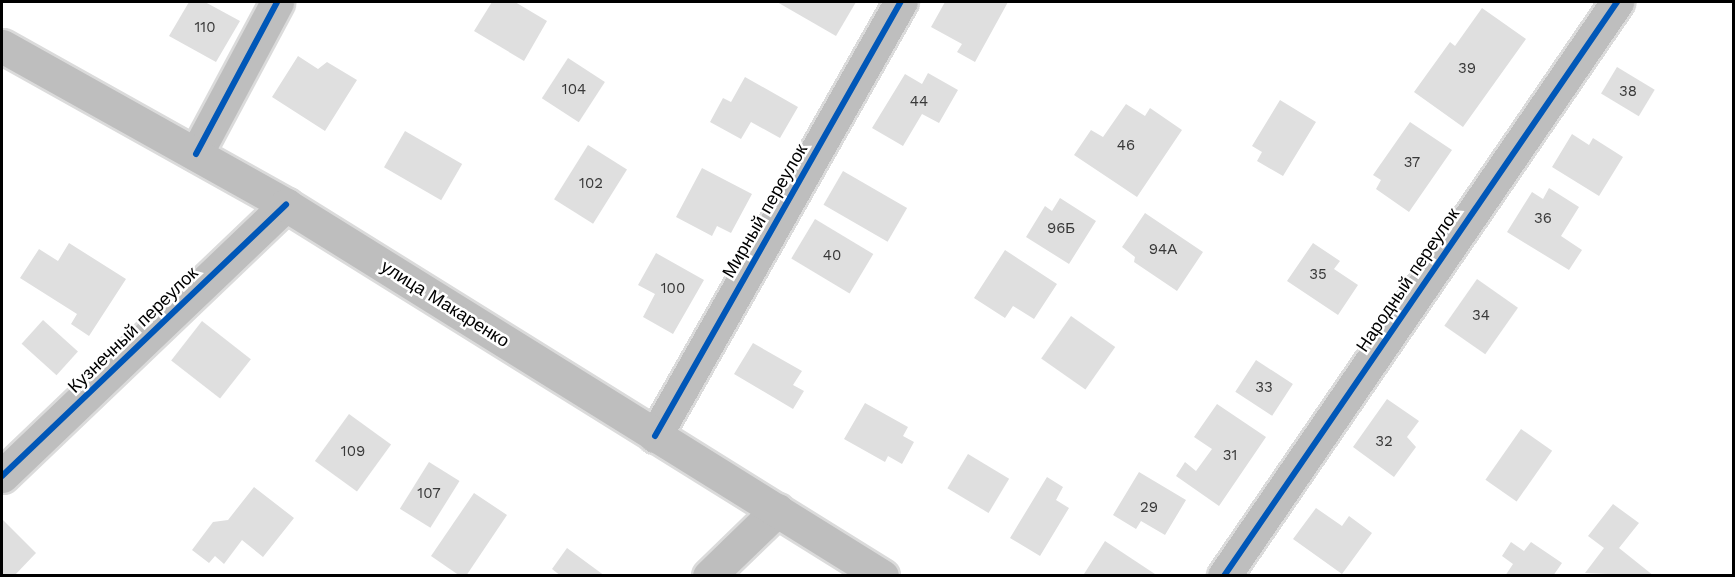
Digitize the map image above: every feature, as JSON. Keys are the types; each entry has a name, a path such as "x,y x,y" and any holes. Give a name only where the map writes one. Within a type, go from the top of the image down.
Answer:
{"street":[{"path":"196,154 277,2"},
{"name":"Мирный переулок","path":"655,436 902,2"},
{"name":"Народный переулок","path":"1224,576 1617,2"},
{"name":"улица Макаренко","path":"2,46 286,205 882,576"},
{"name":"Кузнечный переулок","path":"2,477 286,205"},
{"path":"709,576 777,510"}],"building":[{"path":"189,2 205,2 240,21 216,62 169,36"},
{"path":"492,2 515,2 547,21 524,61 474,31"},
{"path":"777,2 856,2 836,36"},
{"path":"945,2 1008,2 975,62 957,52 962,44 931,27"},
{"path":"1482,8 1526,39 1463,127 1414,92 1450,42 1455,46"},
{"path":"298,56 318,69 327,62 357,80 325,131 272,97"},
{"path":"568,58 605,82 579,122 542,98"},
{"path":"1617,67 1655,90 1639,116 1601,94"},
{"path":"928,73 958,90 939,123 922,114 903,146 872,128 905,74 922,84"},
{"path":"745,77 798,107 780,138 751,122 741,139 710,122 723,98 731,102"},
{"path":"1280,100 1316,122 1283,176 1257,161 1262,152 1252,146"},
{"path":"1126,104 1145,116 1150,108 1182,130 1137,197 1074,155 1091,130 1103,137"},
{"path":"1410,122 1452,150 1409,212 1376,189 1381,180 1373,175"},
{"path":"405,131 462,164 441,200 384,167"},
{"path":"1572,134 1589,145 1593,138 1623,157 1599,196 1552,167"},
{"path":"588,145 627,169 593,224 554,199"},
{"path":"702,168 752,194 731,233 717,226 712,236 676,217"},
{"path":"843,171 907,208 888,242 824,205"},
{"path":"1549,188 1579,207 1561,236 1582,250 1569,270 1507,232 1532,192 1543,199"},
{"path":"1060,198 1096,221 1069,264 1026,237 1045,206 1052,211"},
{"path":"1145,213 1203,252 1177,291 1134,262 1135,257 1122,247"},
{"path":"815,219 873,254 850,293 791,258"},
{"path":"69,243 126,279 89,336 71,324 77,314 20,278 39,249 58,261"},
{"path":"1313,243 1340,261 1334,269 1358,285 1338,315 1287,281"},
{"path":"1005,250 1057,284 1034,319 1013,306 1005,318 974,298"},
{"path":"656,253 704,280 673,334 643,317 655,294 638,285"},
{"path":"1477,279 1518,308 1485,354 1444,326"},
{"path":"1071,316 1115,347 1085,390 1041,359"},
{"path":"43,320 78,351 57,375 22,344"},
{"path":"202,321 251,359 220,399 171,360"},
{"path":"753,343 802,371 793,385 804,391 793,409 734,374"},
{"path":"1256,360 1293,384 1272,416 1235,392"},
{"path":"1387,399 1419,421 1407,437 1416,447 1394,477 1353,447"},
{"path":"865,403 908,427 903,436 914,442 902,464 888,456 885,462 844,439"},
{"path":"1217,404 1266,437 1219,506 1176,476 1185,462 1196,471 1212,449 1194,437"},
{"path":"349,414 391,445 357,491 315,461"},
{"path":"1521,429 1552,451 1517,502 1485,480"},
{"path":"968,454 1009,479 989,513 947,488"},
{"path":"429,462 460,481 430,528 400,509"},
{"path":"1139,472 1186,500 1165,535 1141,521 1136,529 1113,515"},
{"path":"1047,477 1063,487 1056,500 1069,508 1040,556 1010,538"},
{"path":"254,487 294,518 263,557 242,540 224,564 215,556 209,563 192,550 213,522 228,520"},
{"path":"474,493 507,515 466,576 460,576 431,556"},
{"path":"1613,504 1639,523 1619,548 1654,576 1585,573 1604,548 1588,536"},
{"path":"1316,508 1342,526 1349,516 1372,533 1342,574 1293,539"},
{"path":"2,519 36,553 14,576 2,576"},
{"path":"1105,541 1158,576 1087,576 1084,574"},
{"path":"1511,542 1524,551 1531,542 1562,563 1553,576 1505,576 1513,564 1502,556"},
{"path":"567,548 605,576 561,576 552,569"}],"cycle path":[{"path":"196,154 277,2"},
{"path":"655,436 901,2"},
{"path":"1224,576 1617,2"},
{"path":"2,476 286,205"}]}
